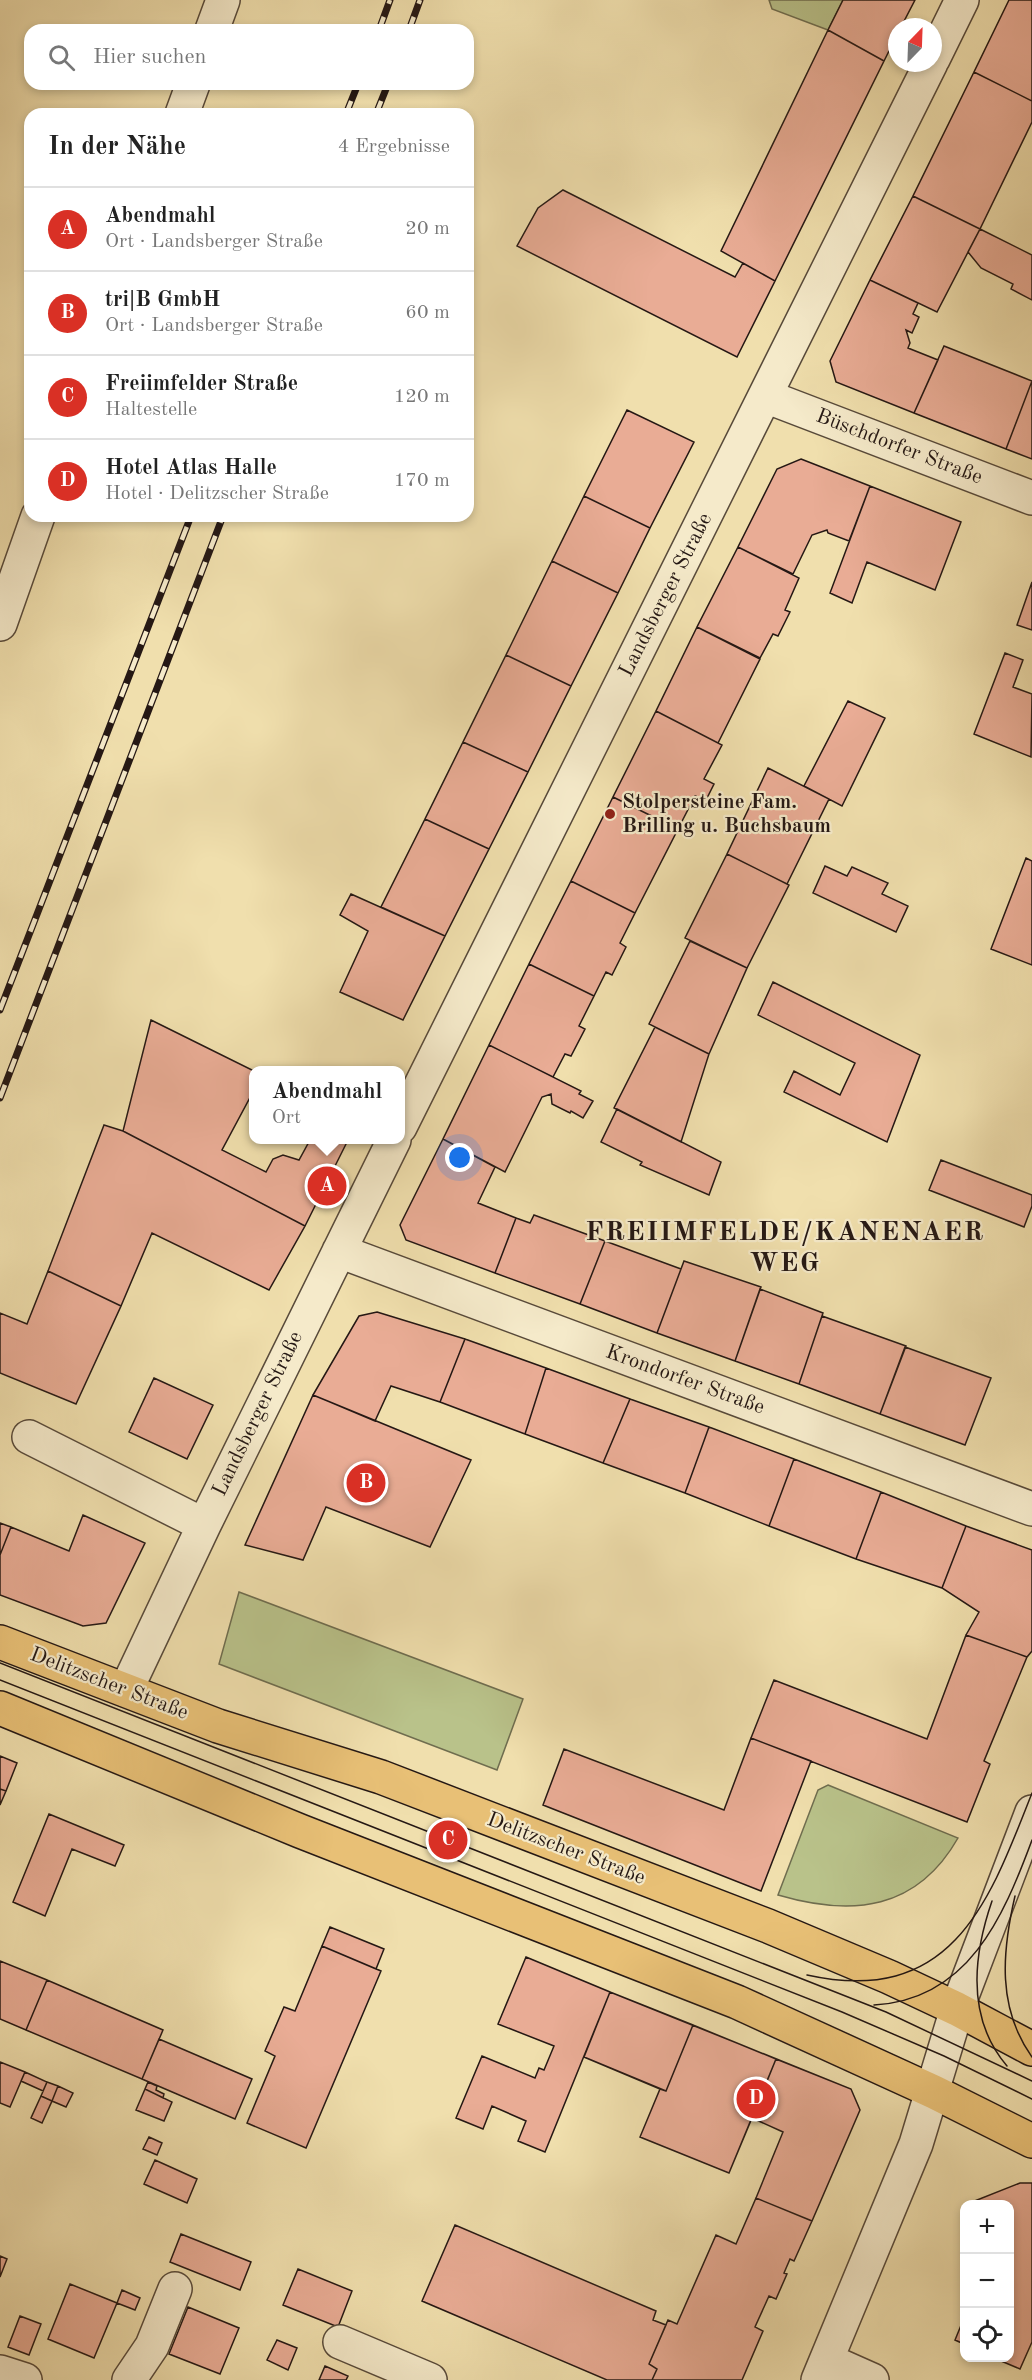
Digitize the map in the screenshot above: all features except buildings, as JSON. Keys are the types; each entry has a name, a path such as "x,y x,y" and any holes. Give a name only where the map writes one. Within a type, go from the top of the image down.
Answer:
{"main road":[{"name":"Delitzscher Straße","path":"0,1642 218,1726 355,1768 768,1926 889,1977 957,2009 1032,2049"},
{"path":"0,1708 311,1835 737,2002 934,2092 1032,2141"}],"street":[{"path":"214,24 223,0"},
{"path":"942,40 962,0"},
{"name":"Landsberger Straße","path":"405,1117 927,72"},
{"path":"184,108 191,90"},
{"name":"Büschdorfer Straße","path":"765,396 1032,498"},
{"path":"0,624 36,522"},
{"name":"Landsberger Straße","path":"126,1690 204,1525 392,1144"},
{"name":"Krondorfer Straße","path":"339,1251 1032,1509"},
{"path":"29,1437 204,1525"},
{"path":"872,2380 823,2370 916,2144 934,2092 957,2009 1032,1812"},
{"path":"129,2380 152,2346 175,2289"},
{"path":"340,2342 430,2380"},
{"path":"0,2372 25,2380"}],"green space":[{"path":"769,0 843,0 828,30 772,9"},
{"path":"239,1592 523,1699 497,1770 219,1664"},
{"path":"828,1785 958,1838 942,1862 923,1880 903,1893 881,1902 857,1906 832,1906 778,1895 818,1790"}],"tram line":[{"path":"0,1663 886,2012 1032,2081"},
{"path":"0,1680 842,2012 944,2056 1032,2099"},
{"path":"807,1975 857,1981 897,1976 931,1960 958,1937 980,1907 999,1872 1032,1793"},
{"path":"874,2005 907,2000 934,1988 958,1971 977,1950 994,1925 1032,1840"},
{"path":"1015,1896 1007,1938 1005,1979 1013,2019 1032,2057"},
{"path":"992,1901 981,1943 977,1986 979,2007 985,2028 1007,2066"}],"railway":[{"path":"381,24 390,0"},
{"path":"411,24 420,0"},
{"path":"348,108 356,90"},
{"path":"378,108 386,90"},
{"path":"0,1010 189,522"},
{"path":"0,1098 221,522"}],"place":[{"name":"Stolpersteine Fam. Brilling u. Buchsbaum","path":"610,814"},
{"name":"Abendmahl","path":"327,1186"},
{"name":"tri|B GmbH","path":"366,1483"},
{"name":"Freiimfelder Straße","path":"448,1840"},
{"name":"Hotel Atlas Halle","path":"756,2099"}],"district":[{"name":"FREIIMFELDE/KANENAER WEG","path":"785,1248"}]}
